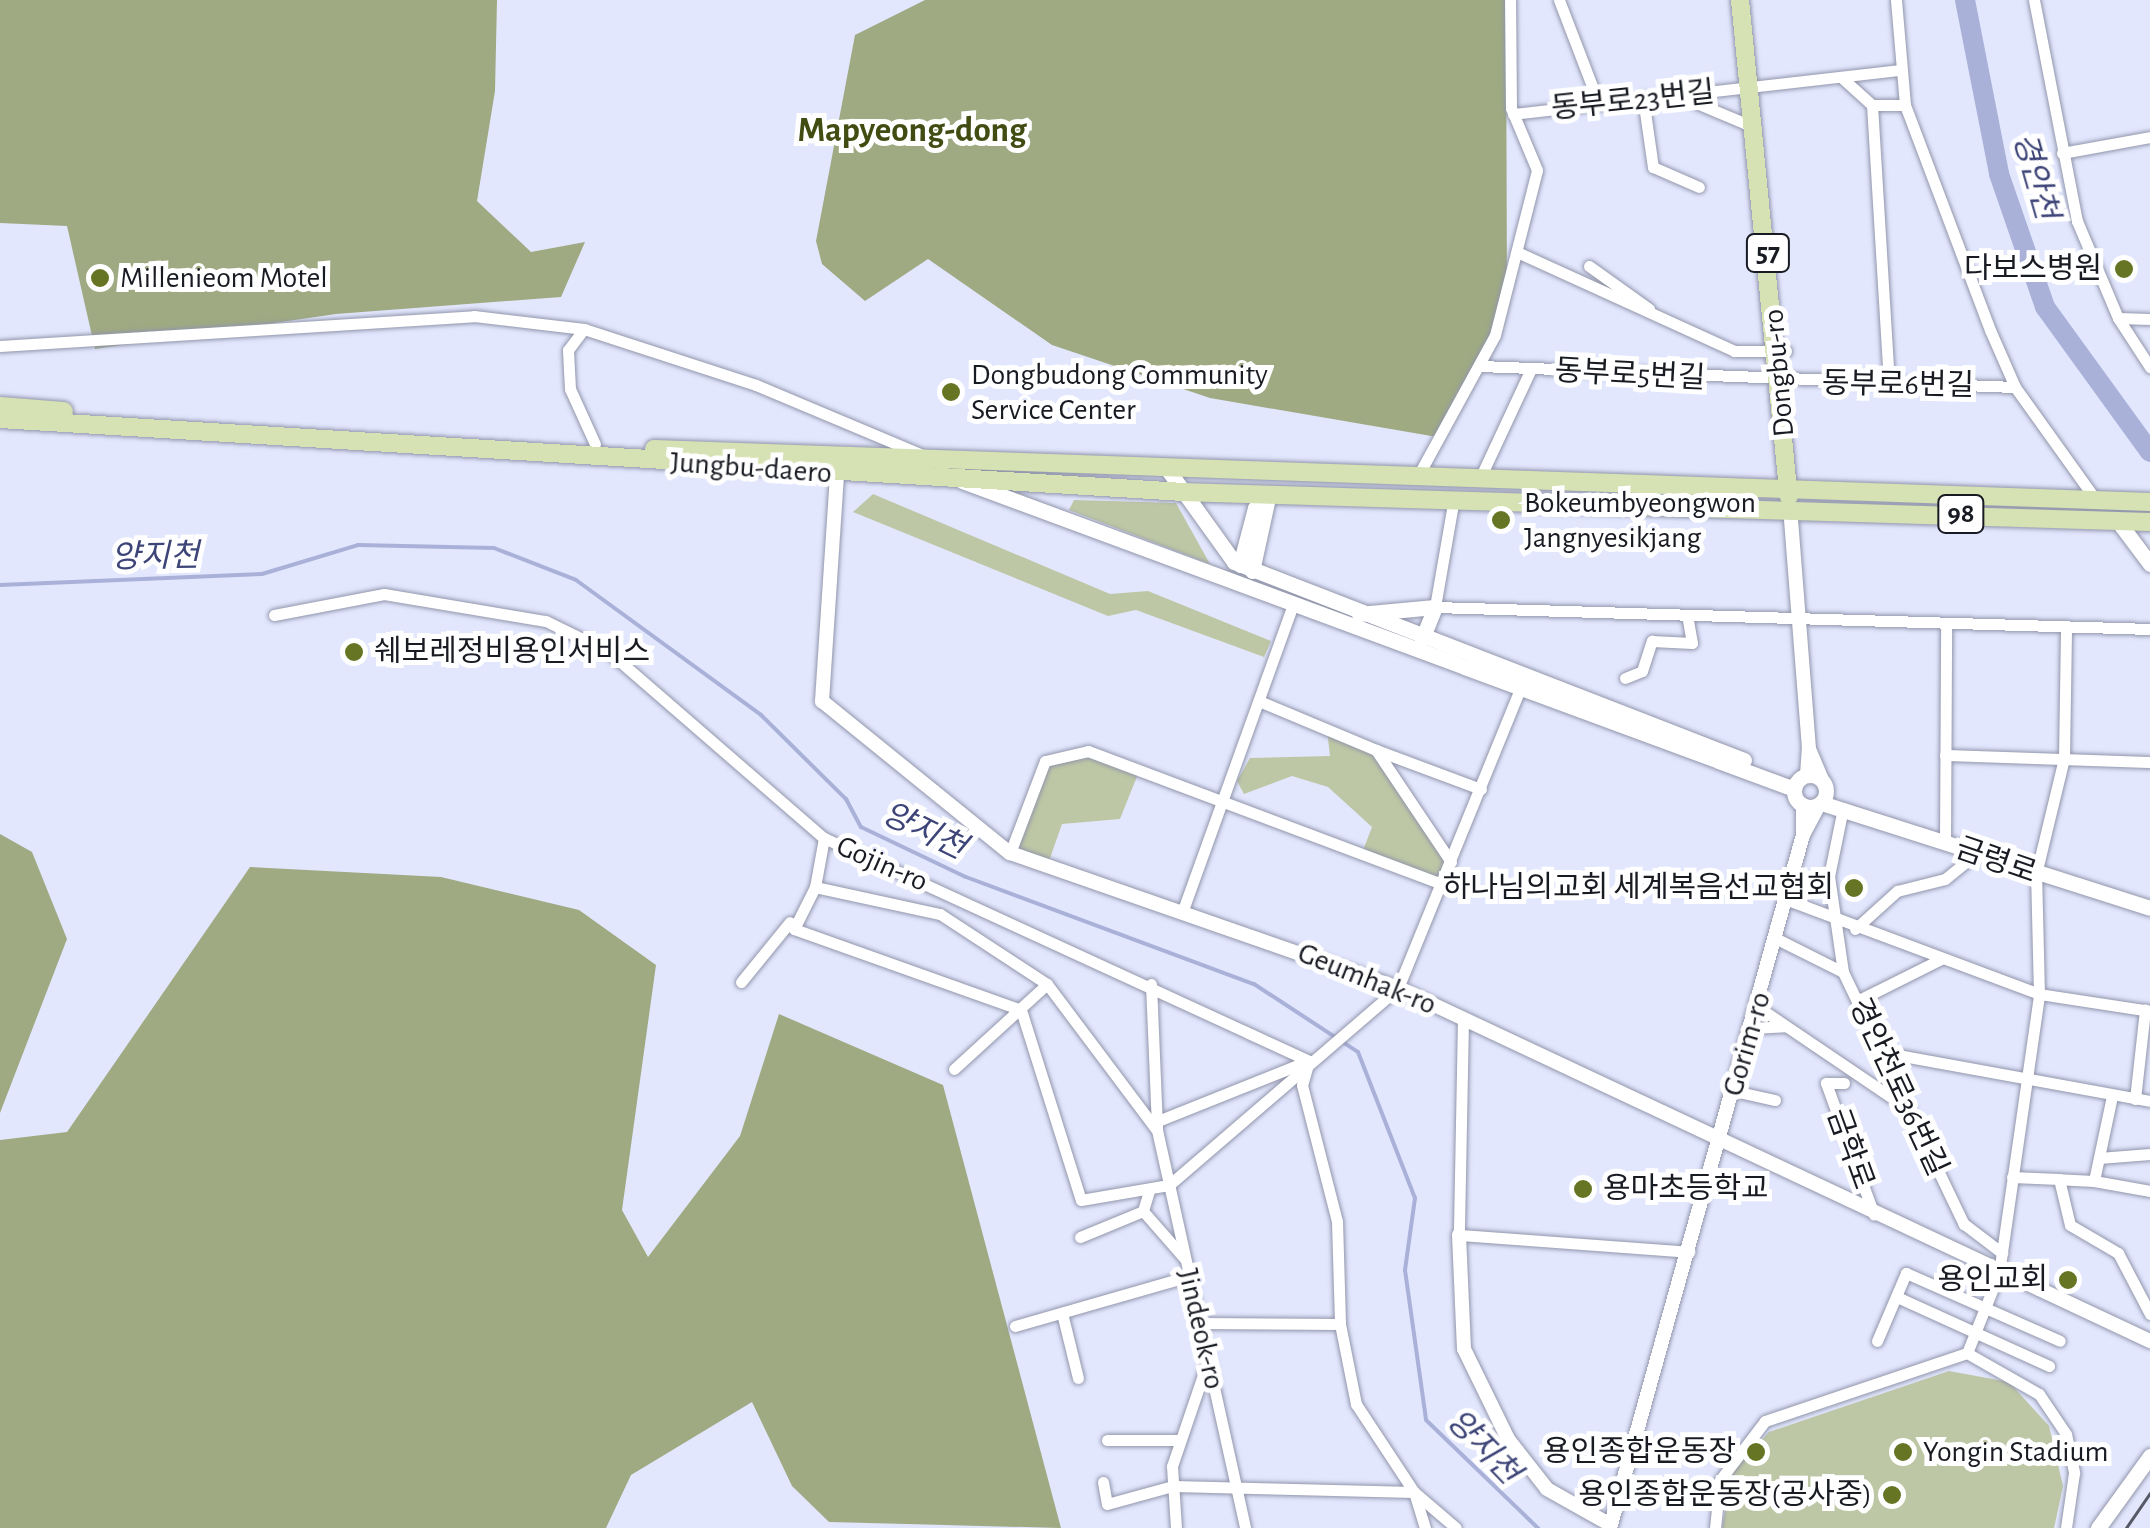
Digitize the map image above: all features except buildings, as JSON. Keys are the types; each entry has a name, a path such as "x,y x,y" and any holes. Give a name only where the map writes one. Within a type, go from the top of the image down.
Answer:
{"main road":[{"name":"Dongbu-ro","path":"1740,0 1782,351 1790,507"},
{"name":"Jungbu-daero","path":"0,406 595,444 954,478 1182,492 1790,507"},
{"name":"Jungbu-daero","path":"0,419 838,468 867,461 1788,486"},
{"path":"1168,470 1246,568 1522,684"},
{"path":"954,478 1522,684 1809,782 1843,808"},
{"name":"98","path":"1788,486 2096,500 2130,516"},
{"path":"1246,568 1271,494"},
{"name":"98","path":"1790,507 2130,516 2150,502"},
{"path":"2130,516 2150,564"},
{"path":"1358,614 1435,607 1422,639"},
{"path":"1809,782 1814,805"},
{"path":"1809,782 1814,805"},
{"name":"금령로","path":"1814,805 1843,808 1975,855 2150,908"},
{"path":"2098,1528 2150,1456"}],"street":[{"path":"1419,474 1480,366 1518,252 1537,170 1514,114 1510,0"},
{"path":"1559,0 1599,104"},
{"path":"1896,0 1905,105 2015,387 2096,500"},
{"path":"2034,0 2077,220 2118,318 2150,367"},
{"name":"동부로23번길","path":"1514,114 1900,70"},
{"path":"1842,77 1872,105 1905,105"},
{"path":"1678,95 1756,128"},
{"path":"1643,98 1653,167 1699,187"},
{"path":"1872,105 1889,385"},
{"path":"2062,153 2150,138"},
{"path":"1518,252 1672,327 1734,350 1782,351"},
{"path":"1588,266 1672,327"},
{"path":"0,346 474,316 584,329 868,431 938,463"},
{"path":"2118,318 2150,319"},
{"path":"584,329 568,350 570,389 595,444"},
{"name":"동부로5번길","path":"1480,366 1781,384"},
{"path":"1481,476 1531,369"},
{"name":"동부로6번길","path":"1781,384 2015,387"},
{"path":"867,461 868,431"},
{"name":"Geumhak-ro","path":"838,468 822,701 1010,852 1183,910 1463,1019 1719,1144 2150,1342"},
{"path":"1454,497 1435,607 1688,620 1799,618 2150,629"},
{"path":"1790,507 1809,782"},
{"name":"Gojin-ro","path":"274,615 384,594 546,621 658,691 824,838 1312,1058"},
{"path":"1183,910 1294,602"},
{"path":"1624,678 1642,671 1652,641 1692,643 1688,620"},
{"path":"1945,844 1946,624"},
{"path":"1966,1353 1999,1273 2023,1084 2039,994 2036,874 2064,758 2066,628"},
{"path":"1021,1010 1081,1200 1169,1185 1392,992 1442,884 1522,684"},
{"path":"1259,701 1481,789"},
{"path":"1376,750 1451,862"},
{"path":"1010,852 1046,761 1088,751 1222,798 1442,884"},
{"path":"1945,755 2150,762"},
{"name":"Gorim-ro","path":"1463,1019 1458,1235 1464,1349 1508,1440 1547,1489 1610,1527 1814,805"},
{"path":"1843,808 1829,876 1843,972"},
{"path":"741,982 815,887 824,838"},
{"path":"1855,929 1896,891 1945,879 1975,855"},
{"path":"815,887 940,914 1047,984 954,1069"},
{"path":"1788,900 1834,922 2039,994 2147,1010 2136,1099"},
{"path":"790,922 1021,1010"},
{"name":"경안천로36번길","path":"1777,939 1843,972 1964,1224 2002,1253"},
{"path":"1859,1000 1946,960"},
{"name":"Jindeok-ro","path":"1047,984 1156,1126"},
{"name":"Jindeok-ro","path":"1152,984 1156,1126 1245,1528"},
{"path":"1758,1007 1908,1108"},
{"path":"1752,1028 1785,1026"},
{"path":"1881,1052 2023,1084 2150,1101"},
{"path":"1156,1126 1312,1058"},
{"path":"1312,1058 1302,1086 1337,1220 1340,1324 1356,1404 1414,1492 1456,1528"},
{"name":"금학로","path":"1844,1084 1826,1083 1874,1215"},
{"path":"1734,1091 1775,1100"},
{"path":"2094,1180 2112,1096"},
{"path":"2099,1158 2150,1154"},
{"path":"2012,1177 2094,1180 2150,1191"},
{"path":"2059,1179 2070,1224 2118,1253 2150,1314"},
{"path":"1080,1236 1142,1211 1149,1190"},
{"path":"1142,1211 1186,1260"},
{"path":"1458,1235 1689,1252"},
{"path":"1877,1341 1906,1273 2060,1340"},
{"path":"1015,1326 1189,1276"},
{"path":"1897,1297 2048,1366"},
{"path":"1062,1313 1078,1378"},
{"path":"1200,1323 1340,1324"},
{"path":"1715,1528 1720,1480 1766,1421 1966,1353 2039,1394 2066,1434 2074,1473 2066,1528"},
{"path":"1176,1528 1173,1486 1180,1440 1208,1360"},
{"path":"1107,1440 1180,1440"},
{"path":"1102,1482 1106,1504 1173,1486 1414,1492"},
{"path":"1414,1492 1425,1528"}],"green space":[{"path":"0,0 497,0 495,91 477,201 531,252 585,242 561,297 336,314 95,349 67,226 0,223"},
{"path":"925,0 1506,0 1507,296 1443,438 1210,398 1052,345 928,259 865,301 822,264 816,241 855,35"},
{"path":"873,494 1110,594 1148,591 1271,641 1264,657 1136,610 1108,616 853,512"},
{"path":"1074,500 1176,503 1210,564 1069,510"},
{"path":"1327,730 1376,750 1451,862 1441,884 1362,853 1372,827 1328,787 1292,776 1244,794 1237,781 1250,758 1330,756"},
{"path":"1088,751 1140,769 1120,819 1062,824 1048,864 1010,853 1045,761"},
{"path":"0,834 32,852 67,939 0,1113"},
{"path":"250,867 441,877 579,910 656,965 622,1210 648,1257 740,1136 779,1014 943,1085 1061,1528 829,1522 792,1486 752,1402 631,1475 606,1528 0,1528 0,1140 67,1132"},
{"name":"Yongin Stadium","path":"1949,1371 2009,1382 2049,1426 2063,1486 2054,1528 1722,1528 1732,1472 1769,1432"}],"waterway":[{"name":"경안천","path":"1965,0 1999,174 2045,307 2150,452"},
{"name":"양지천","path":"0,585 262,574 358,545 494,548 576,580 761,715 846,799 861,827 966,877 1254,984 1358,1052 1415,1198 1405,1270 1426,1420 1538,1528"}],"tram line":[{"path":"2126,1528 2150,1493"}],"place":[{"name":"다보스병원","path":"2124,269"},
{"name":"Millenieom Motel","path":"100,278"},
{"name":"Dongbudong Community Service Center","path":"951,392"},
{"name":"Bokeumbyeongwon Jangnyesikjang","path":"1501,520"},
{"name":"쉐보레정비용인서비스","path":"354,652"},
{"name":"하나님의교회 세계복음선교협회","path":"1854,888"},
{"name":"용마초등학교","path":"1583,1189"},
{"name":"용인교회","path":"2068,1280"},
{"name":"용인종합운동장","path":"1756,1452"},
{"name":"Yongin Stadium","path":"1903,1452"},
{"name":"용인종합운동장(공사중)","path":"1892,1495"}],"district":[{"name":"Mapyeong-dong","path":"912,131"}]}
